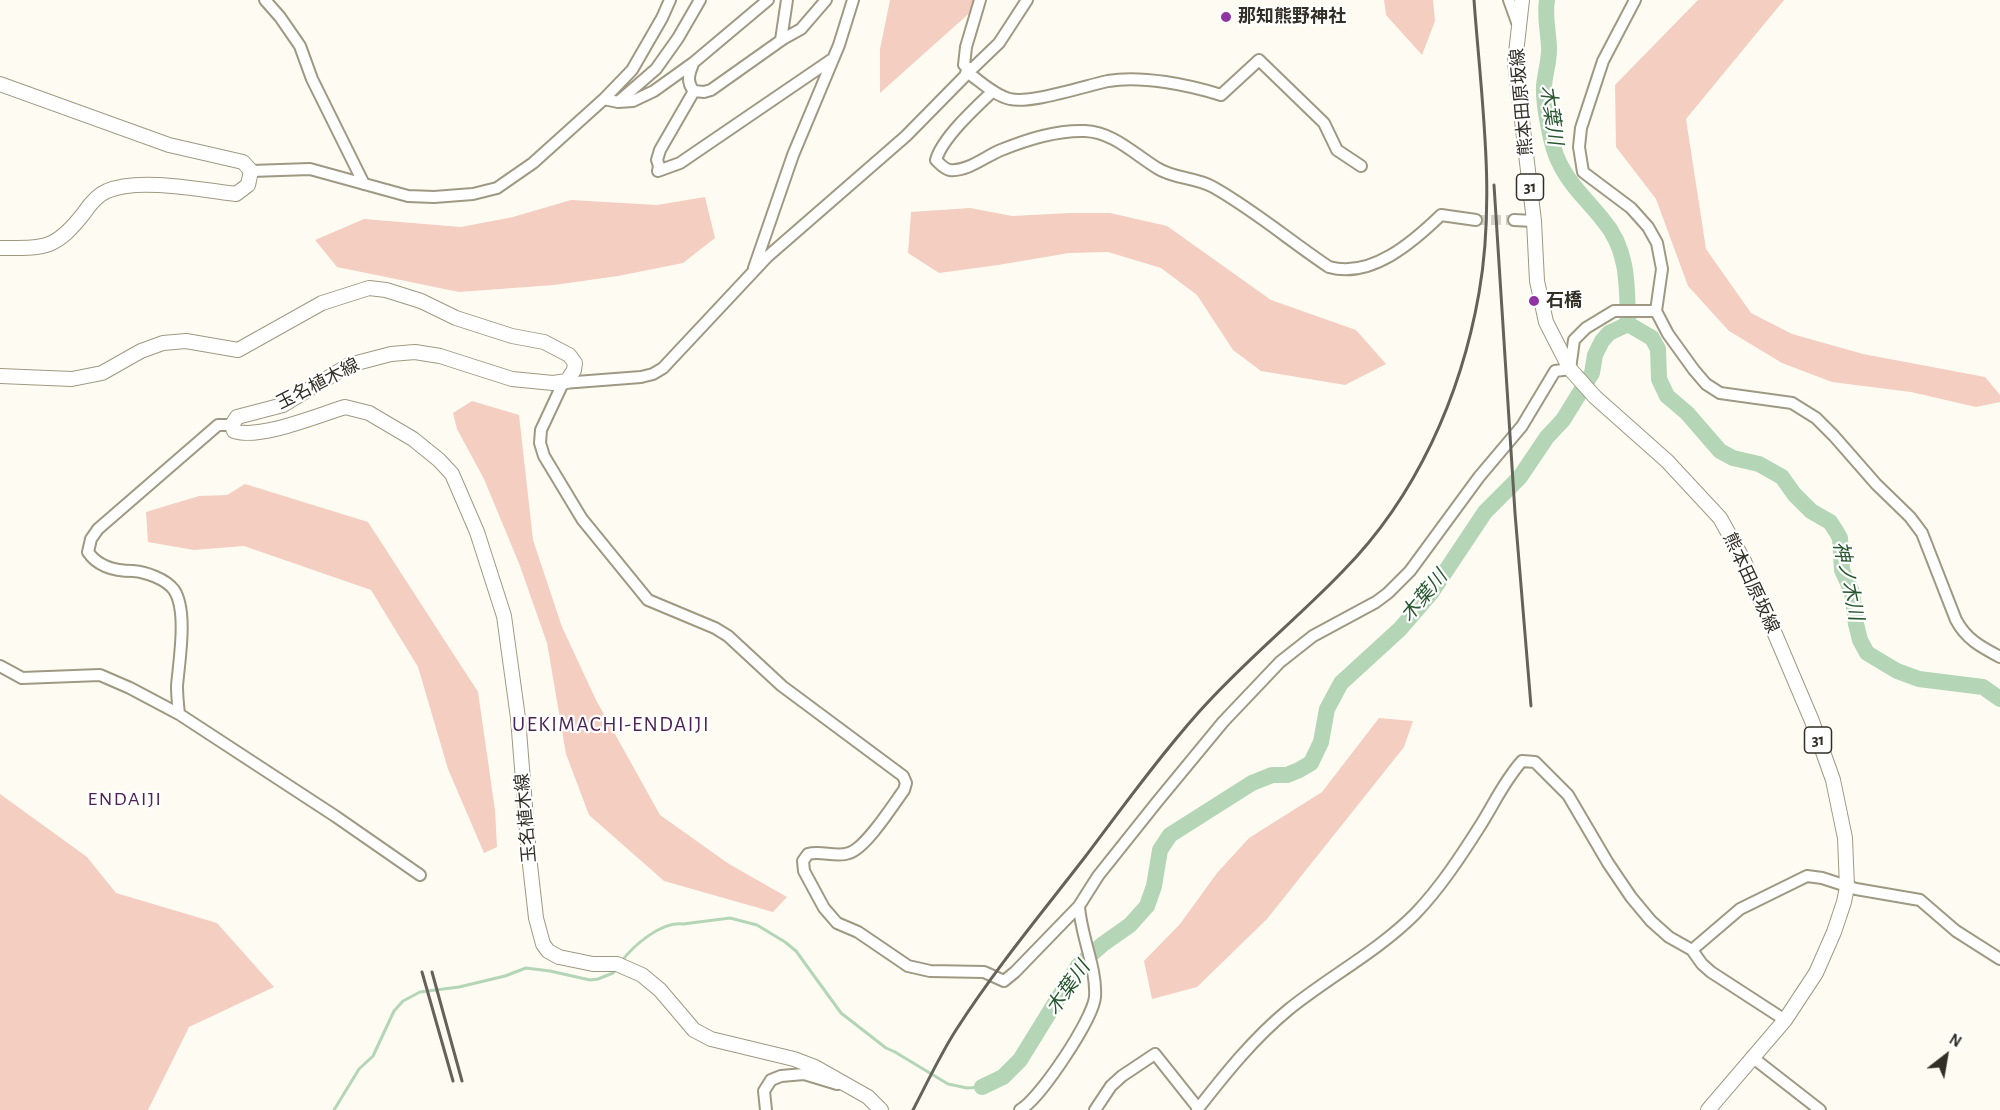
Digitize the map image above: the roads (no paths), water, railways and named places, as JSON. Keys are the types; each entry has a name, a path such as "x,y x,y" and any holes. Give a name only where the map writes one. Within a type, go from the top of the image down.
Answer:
{"main road":[{"name":"熊本田原坂線","path":"1522,0 1515,62 1534,221 1537,281 1546,322 1574,373 1595,397 1698,492 1719,518 1744,561 1812,721 1833,780 1845,838 1847,887 1844,902 1816,973 1785,1020 1708,1110"},
{"path":"0,84 169,145 243,162 251,171 248,185 236,194 156,185 132,185 107,191 91,202 69,232 57,242 40,248 0,248"},
{"path":"0,376 72,379 102,373 141,351 163,343 186,341 238,350 322,303 369,288 386,290 421,302 456,318 512,336 544,342 569,355 575,363 574,370 563,383"},
{"name":"玉名植木線","path":"563,383 512,379 440,356 415,352 390,354 349,365 283,405 237,417 232,425 234,430 243,434 276,429 345,407 356,408 369,413 413,440 439,460 452,474 477,532 504,616 518,718 536,918 543,944 548,951 559,957 593,964 617,964 642,975 660,990 694,1030 711,1039 794,1059 815,1067 868,1097 878,1109"}],"street":[{"path":"266,0 300,46 312,80 364,184"},
{"path":"251,171 310,169 408,195 434,197 472,194 497,188 533,163 604,99 632,70 670,0"},
{"path":"618,102 656,69 678,38 700,0"},
{"path":"604,99 618,102 633,101 644,96 693,63 768,0"},
{"path":"781,40 787,0"},
{"path":"693,63 688,78 690,86 694,91 711,90 781,40 801,29 826,0"},
{"path":"753,272 793,155 839,45 853,0"},
{"path":"980,0 963,60 964,65 969,68 971,75 1009,99 1022,100 1112,80 1155,81 1195,86 1221,95 1259,60 1324,123 1337,150 1361,166"},
{"path":"1027,0 999,43 973,68 969,68 965,76 906,136 753,272 663,368 641,377 563,383 540,430 540,443 544,456 582,519 648,600 716,628 728,636 782,686 903,776 906,783 904,790 862,845 849,853 815,852 808,854 803,861 804,871 824,908 837,923 858,932 908,966 930,971 984,972 1004,981 1015,972 1079,906 1098,876 1223,722 1280,662 1312,636 1376,602 1410,571 1479,477 1522,426 1556,371 1574,373 1574,340 1586,328 1614,311 1656,311"},
{"path":"1509,0 1518,25"},
{"path":"1635,0 1603,61 1581,128 1579,147 1583,172 1631,208 1648,227 1657,243 1662,269 1656,311 1668,334 1706,384 1720,393 1792,403 1816,418 1876,484 1910,517 1922,533 1962,632 1976,644 2000,657"},
{"path":"694,91 660,150 657,160 658,171 680,163 831,60"},
{"path":"993,91 953,133 937,154 936,160 942,167 951,170 966,166 1034,137 1059,132 1086,131 1106,135 1158,170 1212,186 1319,261 1338,270 1374,264 1409,242 1440,215 1476,220"},
{"path":"1514,220 1534,221"},
{"path":"178,714 180,606 174,590 151,575 104,566 93,560 88,552 91,539 98,529 218,425 232,425"},
{"path":"0,666 22,678 100,675 130,688 178,714 335,816 420,875"},
{"path":"1095,1110 1111,1086 1155,1054 1197,1109 1234,1062 1289,1009 1389,938 1416,913 1455,863 1481,824 1500,789 1522,761 1535,762 1562,788 1631,897 1651,921 1669,937 1692,950 1711,972 1785,1020"},
{"path":"1692,950 1740,909 1807,876 1847,887 1920,900 1956,931 2000,959"},
{"path":"1020,1110 1026,1107 1048,1082 1092,1012 1095,996 1092,967 1080,925 1079,906"},
{"path":"1752,1057 1820,1110"},
{"path":"766,1110 764,1091 771,1080 781,1076 804,1074 852,1088"}],"waterway":[{"name":"木葉川","path":"982,1087 1003,1077 1020,1060 1078,966 1130,925 1147,906 1154,886 1160,850 1170,835 1252,783 1272,775 1287,775 1311,763 1321,742 1327,709 1341,683 1400,629 1431,593 1485,512 1520,477 1547,437 1563,420 1592,373 1595,355 1602,341 1609,333 1628,324 1625,269 1618,244 1603,220 1563,170 1550,136 1544,94 1549,50 1547,0"},
{"name":"神ノ木川","path":"1628,324 1652,338 1658,349 1659,379 1667,396 1687,413 1720,451 1733,458 1759,464 1782,477 1794,494 1811,511 1830,522 1840,538 1842,570 1852,592 1856,624 1860,640 1867,653 1897,671 1919,679 1983,687 2000,699"},
{"path":"621,962 640,942 666,926 730,918 757,925 796,951 841,1013 886,1048 948,1084 967,1088 982,1087"},
{"path":"334,1110 359,1069 373,1056 394,1011 403,1001 420,992 459,987 505,976 526,968 590,980 613,973 617,968"}],"tunnel":[{"path":"1476,220 1514,220"}],"railway":[{"path":"913,1110 950,1040 986,985 1154,765 1215,694 1325,589 1369,542 1393,511 1432,443 1447,407 1471,331 1484,257 1486,146 1474,0"},
{"path":"1494,185 1515,513 1531,706"},
{"path":"422,972 453,1081"},
{"path":"432,972 462,1081"}],"place":[{"name":"那知熊野神社","path":"1226,17"},
{"name":"石橋","path":"1534,301"}],"district":[{"name":"UEKIMACHI-ENDAIJI","path":"611,725"},
{"name":"ENDAIJI","path":"125,799"}]}
